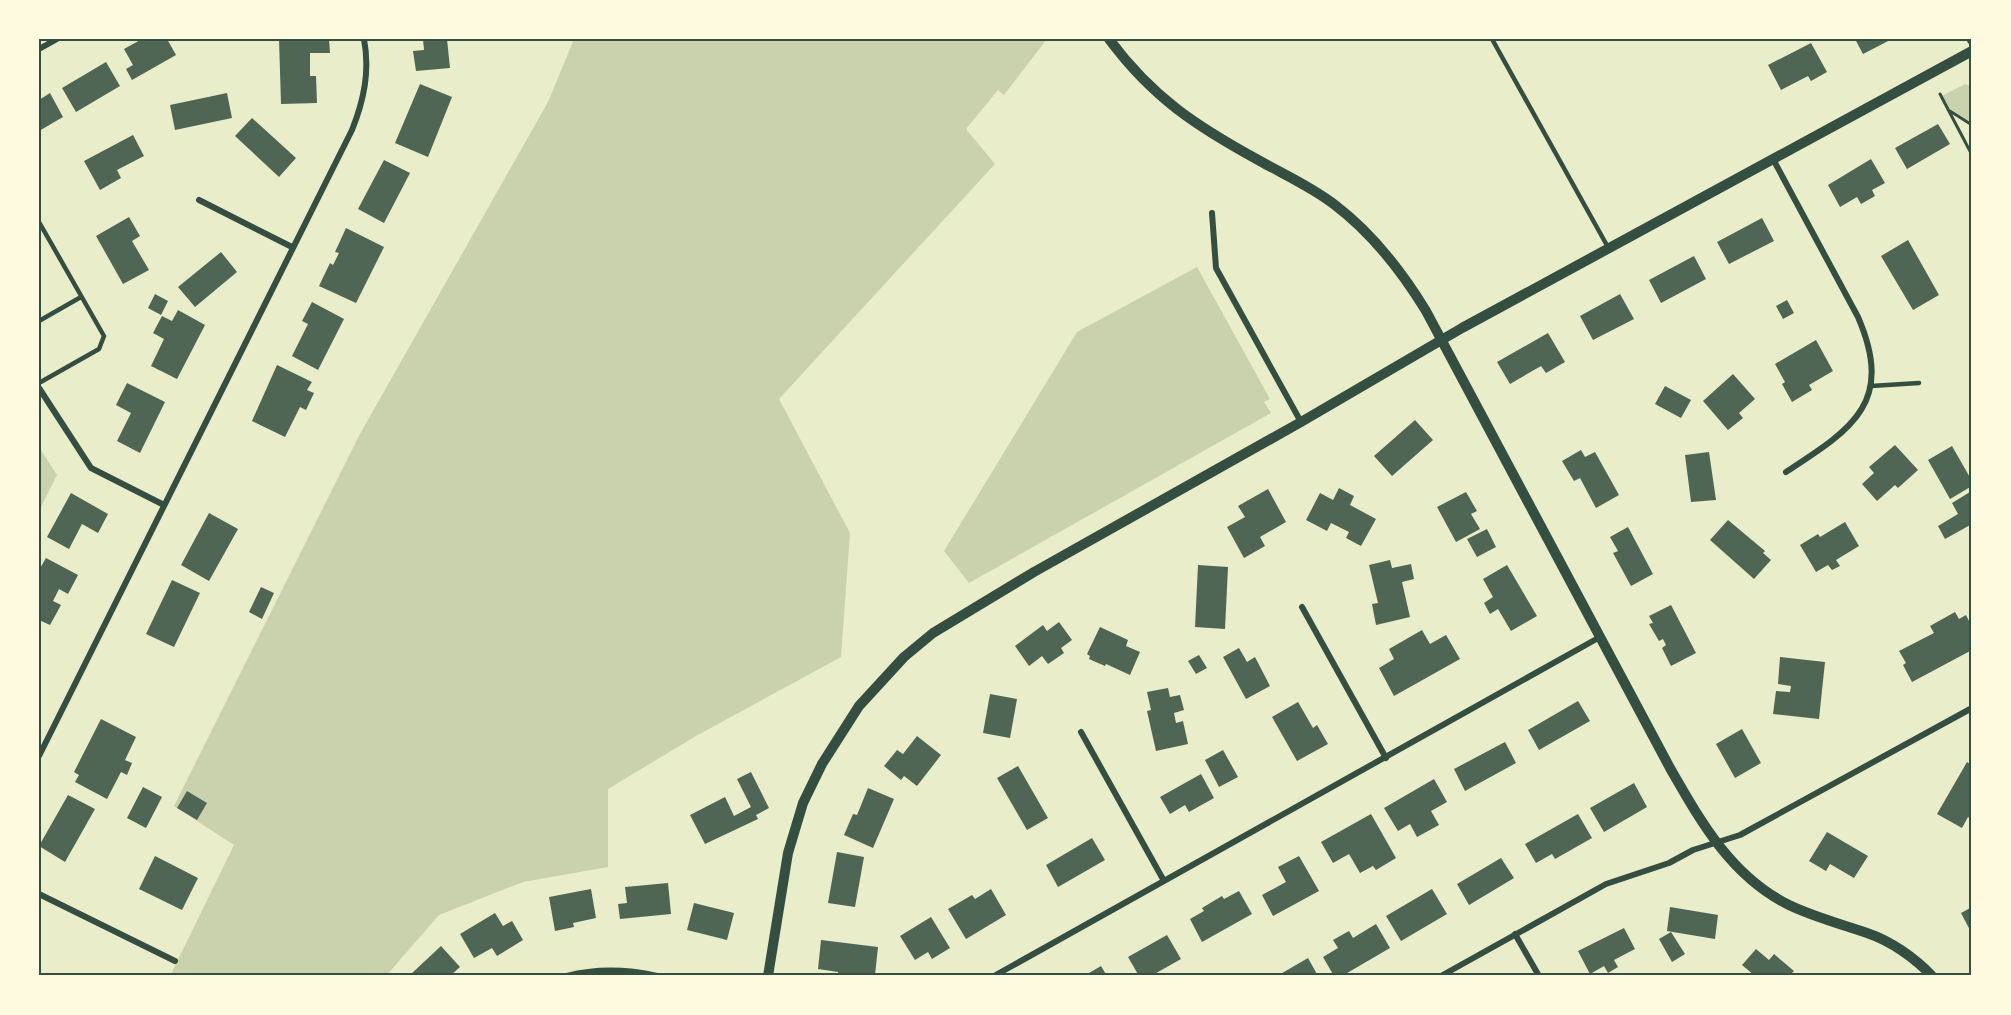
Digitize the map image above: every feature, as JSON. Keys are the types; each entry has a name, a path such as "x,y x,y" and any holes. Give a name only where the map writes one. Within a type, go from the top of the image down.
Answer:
{"street":[{"path":"39,49 57,39"},
{"path":"39,756 352,130 361,108 366,85 364,39"},
{"path":"1109,39 1144,82 1189,119 1333,204 1382,249 1395,265 1426,311 1689,801 1716,843 1747,876 1765,891 1790,905 1886,942 1911,957 1932,976"},
{"path":"768,976 788,853 804,803 822,764 859,706 903,657 933,633 1442,341 1972,51"},
{"path":"1773,159 1858,317 1867,339 1872,361 1870,386 1861,411 1848,429 1786,472"},
{"path":"199,200 292,247"},
{"path":"1212,213 1216,268 1301,422"},
{"path":"39,388 91,468 164,505"},
{"path":"1302,607 1386,758"},
{"path":"994,976 1600,637"},
{"path":"1441,976 1605,884 1669,862 1693,850 1740,835 1972,708"},
{"path":"1081,732 1164,880"},
{"path":"39,894 175,961"},
{"path":"1515,934 1539,976"},
{"path":"567,976 598,970 620,970 657,976"}],"lane":[{"path":"1492,39 1609,249"},
{"path":"39,222 104,336 99,349 39,383"},
{"path":"39,321 81,297"},
{"path":"1870,386 1919,383"}],"path":[{"path":"1940,94 1972,155"},
{"path":"1948,110 1972,125"}],"green space":[{"path":"574,39 1047,39 1004,95 998,90 966,129 995,164 779,399 850,533 841,657 696,736 608,789 608,867 523,882 439,915 386,976 170,976 234,845 174,806 360,434 548,102"},
{"path":"1965,84 1972,87 1972,123 1949,108 1942,96"},
{"path":"1197,267 1270,399 1264,402 1271,413 969,583 944,551 1077,332"},
{"path":"39,447 57,475 39,511"}],"building":[{"path":"142,39 167,39 176,55 132,80 126,69 133,65 124,49"},
{"path":"279,39 329,39 330,53 310,53 310,76 316,76 317,103 281,104"},
{"path":"423,39 447,39 450,68 416,71 413,51 424,50"},
{"path":"1855,39 1892,39 1863,54"},
{"path":"1811,43 1827,72 1811,81 1808,76 1781,90 1768,65"},
{"path":"106,62 120,86 76,112 62,88"},
{"path":"420,84 452,97 428,157 395,143"},
{"path":"50,93 63,117 39,131 39,100"},
{"path":"227,93 232,118 175,130 170,105"},
{"path":"252,118 296,158 279,177 235,136"},
{"path":"1938,124 1950,144 1907,169 1895,148"},
{"path":"133,135 144,156 117,170 121,178 100,190 84,161"},
{"path":"1871,159 1885,183 1872,190 1875,196 1861,204 1857,197 1840,207 1828,185"},
{"path":"384,160 410,173 384,223 358,209"},
{"path":"129,217 140,236 132,241 149,270 123,284 96,236"},
{"path":"1762,218 1774,241 1729,264 1717,242"},
{"path":"346,228 384,247 356,303 319,286 330,263 333,265 339,253 335,252"},
{"path":"1908,240 1939,295 1913,310 1881,256"},
{"path":"221,252 237,272 195,307 178,287"},
{"path":"1694,256 1706,279 1661,303 1649,280"},
{"path":"155,294 168,301 161,315 148,308"},
{"path":"1620,294 1634,319 1593,340 1580,316"},
{"path":"1787,300 1794,313 1783,319 1776,306"},
{"path":"312,302 344,319 318,370 292,356 308,324 302,321"},
{"path":"178,310 205,325 177,379 151,366 164,339 153,333 162,316 172,321"},
{"path":"1548,333 1565,362 1546,373 1541,366 1510,384 1497,362"},
{"path":"1816,340 1833,371 1809,385 1812,390 1792,402 1775,364"},
{"path":"277,365 312,382 307,390 314,393 306,410 300,407 285,437 252,421"},
{"path":"1733,374 1755,399 1739,413 1743,418 1728,430 1703,401"},
{"path":"127,383 165,402 140,453 117,441 131,413 116,405"},
{"path":"1665,386 1691,400 1681,418 1655,404"},
{"path":"1415,420 1433,440 1392,476 1374,456"},
{"path":"1895,445 1918,470 1898,488 1895,485 1877,501 1862,484 1874,473 1869,467"},
{"path":"1952,446 1972,481 1972,486 1950,499 1928,460"},
{"path":"1581,450 1585,457 1595,452 1619,495 1596,508 1580,478 1574,481 1562,461"},
{"path":"1709,452 1716,500 1691,502 1685,455"},
{"path":"1339,488 1354,496 1350,505 1376,519 1361,546 1346,538 1349,532 1331,523 1327,531 1306,520 1320,493 1333,500"},
{"path":"1268,489 1286,522 1260,537 1265,546 1244,558 1227,527 1245,517 1238,506"},
{"path":"1466,492 1477,511 1471,514 1480,529 1456,542 1437,507"},
{"path":"1970,492 1972,495 1972,524 1945,539 1938,526 1958,514 1952,503"},
{"path":"71,493 108,514 98,533 82,524 69,549 47,537"},
{"path":"209,513 238,529 209,581 181,565"},
{"path":"1728,520 1765,551 1763,553 1771,560 1754,579 1710,540"},
{"path":"1845,522 1859,546 1836,560 1840,566 1832,570 1828,565 1816,572 1800,545 1818,534 1820,537"},
{"path":"1628,527 1653,574 1631,586 1613,553 1618,551 1610,537"},
{"path":"1487,529 1496,547 1477,557 1467,539"},
{"path":"46,558 78,575 68,594 59,589 53,601 61,605 50,625 39,620 39,570"},
{"path":"1390,560 1392,568 1411,564 1414,579 1402,582 1410,617 1376,625 1372,604 1378,603 1369,565"},
{"path":"1198,565 1228,567 1225,629 1195,627"},
{"path":"1507,565 1537,616 1511,631 1498,609 1490,614 1484,603 1493,597 1483,579"},
{"path":"172,580 200,593 174,647 146,634"},
{"path":"261,587 274,593 262,619 249,612"},
{"path":"1671,605 1696,653 1671,666 1662,648 1666,645 1663,639 1659,641 1649,624 1653,623 1649,616"},
{"path":"1955,612 1959,619 1966,615 1972,627 1972,638 1969,640 1972,650 1912,682 1903,665 1906,663 1899,651 1934,633 1930,626"},
{"path":"1059,622 1072,640 1061,648 1064,653 1048,664 1042,656 1029,666 1015,646 1043,625 1047,631"},
{"path":"1100,627 1128,640 1126,646 1140,652 1130,675 1089,659 1090,656 1087,654"},
{"path":"1422,630 1430,644 1446,635 1460,659 1394,696 1379,668 1394,659 1389,649"},
{"path":"1239,648 1247,662 1255,657 1270,686 1246,699 1223,657"},
{"path":"1199,655 1207,668 1196,674 1188,661"},
{"path":"1780,657 1825,662 1819,719 1773,714 1776,691 1790,692 1791,686 1778,684"},
{"path":"1168,688 1170,697 1180,695 1184,710 1174,713 1176,723 1183,721 1188,744 1156,751 1147,711 1151,710 1147,692"},
{"path":"990,694 1017,699 1010,738 983,733"},
{"path":"1578,701 1590,721 1539,750 1528,730"},
{"path":"1298,702 1313,728 1317,725 1328,744 1297,761 1272,717"},
{"path":"101,719 136,737 125,760 132,763 127,775 121,772 107,799 75,782 79,775 74,772"},
{"path":"1742,729 1761,763 1735,778 1716,744"},
{"path":"917,736 941,755 917,786 904,776 901,780 884,766 897,750 903,754"},
{"path":"1505,742 1516,763 1465,791 1454,769"},
{"path":"1223,750 1238,777 1219,787 1205,760"},
{"path":"1967,762 1972,765 1972,820 1968,817 1962,828 1937,814"},
{"path":"1018,766 1048,818 1027,830 997,778"},
{"path":"751,772 769,808 756,815 758,819 705,844 690,815 725,797 734,816 751,807 737,779"},
{"path":"1201,774 1214,798 1189,812 1185,805 1170,814 1160,797"},
{"path":"1434,779 1447,802 1431,811 1439,825 1417,837 1410,824 1398,831 1384,808"},
{"path":"1634,783 1647,807 1604,832 1590,808"},
{"path":"143,787 162,797 146,828 127,818"},
{"path":"868,788 894,799 873,848 844,835 853,814 857,815"},
{"path":"187,791 207,803 197,820 177,808"},
{"path":"68,795 95,809 65,862 39,846"},
{"path":"1371,814 1396,858 1376,870 1373,866 1360,873 1349,854 1333,863 1321,842"},
{"path":"1578,814 1592,838 1555,859 1552,854 1536,863 1525,844"},
{"path":"1827,832 1868,856 1854,878 1830,864 1826,871 1809,861"},
{"path":"1092,838 1105,860 1058,887 1046,865"},
{"path":"837,852 864,857 855,907 828,903"},
{"path":"155,856 198,878 182,910 139,889"},
{"path":"1299,856 1319,891 1273,916 1262,895 1286,882 1278,867"},
{"path":"1501,858 1514,878 1469,905 1457,884"},
{"path":"668,883 671,914 620,919 618,904 627,903 625,887"},
{"path":"591,889 596,918 573,923 574,927 555,931 549,897"},
{"path":"991,889 1006,915 966,939 948,909 972,895 975,899"},
{"path":"1432,889 1447,914 1401,941 1386,916"},
{"path":"1239,891 1252,914 1202,942 1190,919 1204,911 1202,908 1222,896 1224,899"},
{"path":"694,903 734,913 727,940 687,930"},
{"path":"1670,907 1718,915 1715,939 1667,931"},
{"path":"1972,907 1972,934 1961,913"},
{"path":"495,913 503,926 512,921 523,940 497,956 492,948 474,958 460,934"},
{"path":"931,917 950,948 932,959 928,952 915,960 900,936"},
{"path":"1376,924 1390,948 1342,976 1334,976 1323,957 1338,948 1333,940 1349,931 1353,938"},
{"path":"1624,928 1635,949 1614,960 1618,967 1608,973 1604,966 1590,974 1578,951"},
{"path":"1671,932 1685,954 1672,962 1659,939"},
{"path":"1167,935 1181,959 1151,976 1139,976 1128,957"},
{"path":"821,940 878,947 875,975 857,973 856,976 838,976 838,972 818,969"},
{"path":"441,946 460,967 450,976 410,975"},
{"path":"1756,949 1769,960 1774,954 1794,971 1789,976 1755,976 1742,965"},
{"path":"1308,958 1318,976 1277,976"},
{"path":"1101,966 1107,976 1091,976 1089,973"}]}
